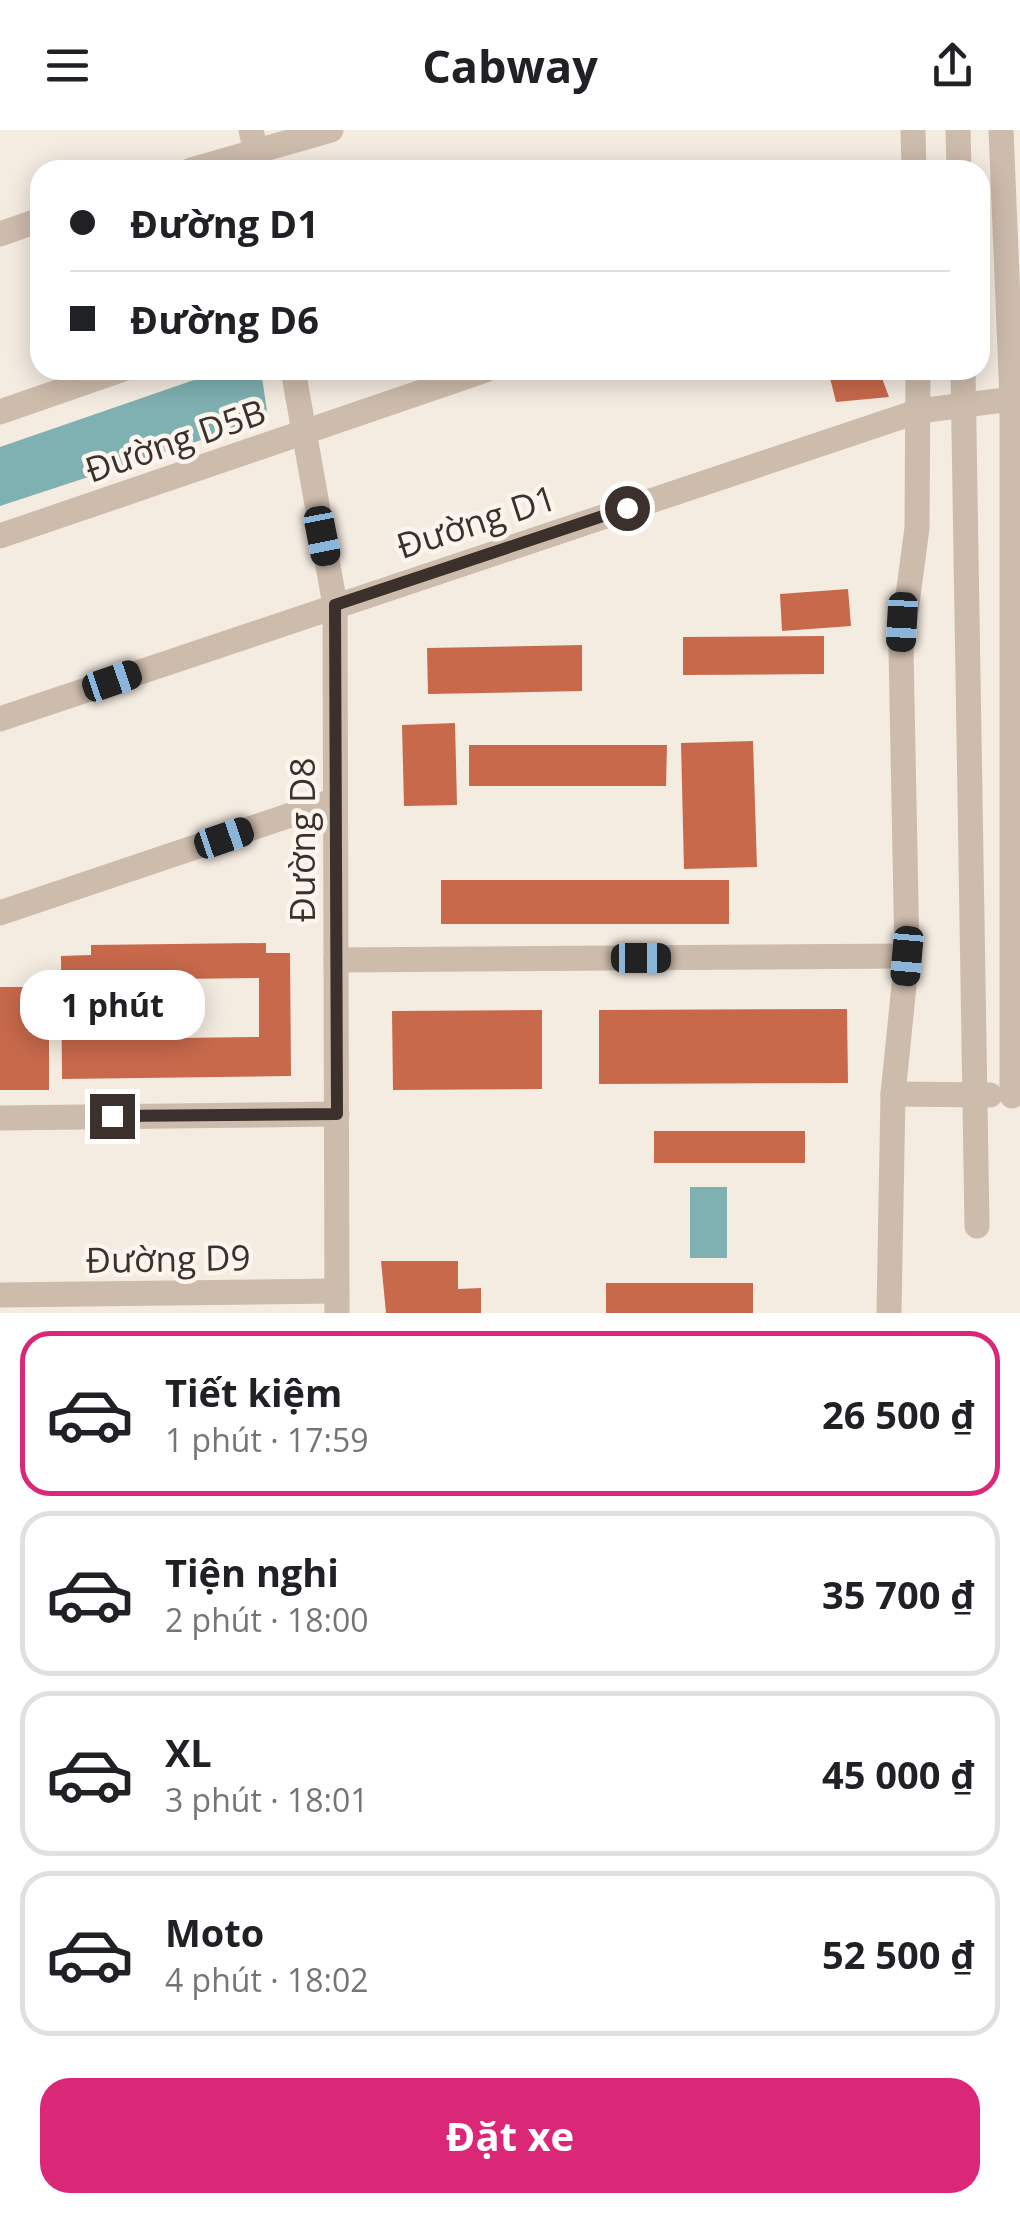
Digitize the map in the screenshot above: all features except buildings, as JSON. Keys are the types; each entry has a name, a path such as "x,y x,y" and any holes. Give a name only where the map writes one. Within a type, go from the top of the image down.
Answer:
{"street":[{"path":"222,160 331,130"},
{"path":"914,130 914,160"},
{"path":"958,130 959,160"},
{"path":"894,1094 1016,1096 1016,399 1001,130"},
{"path":"0,234 30,224"},
{"path":"0,412 92,380"},
{"name":"Đường D8","path":"294,380 335,605 338,1302"},
{"name":"Đường D5B","path":"0,536 457,380"},
{"path":"890,1313 894,1094 907,956 901,648 918,528 918,380"},
{"path":"963,380 977,1226"},
{"name":"Đường D1","path":"0,719 918,410 1016,399"},
{"path":"966,580 1016,577"},
{"path":"0,913 336,800"},
{"path":"970,830 1016,831"},
{"path":"336,960 907,956"},
{"path":"0,1118 337,1114"},
{"name":"Đường D9","path":"0,1295 338,1302"}],"water":[{"path":"194,380 262,380 268,418 0,506 0,447"},
{"path":"690,1187 727,1187 727,1258 690,1258"}],"route":[{"path":"112,1116 337,1114 335,605 627,508"}]}
